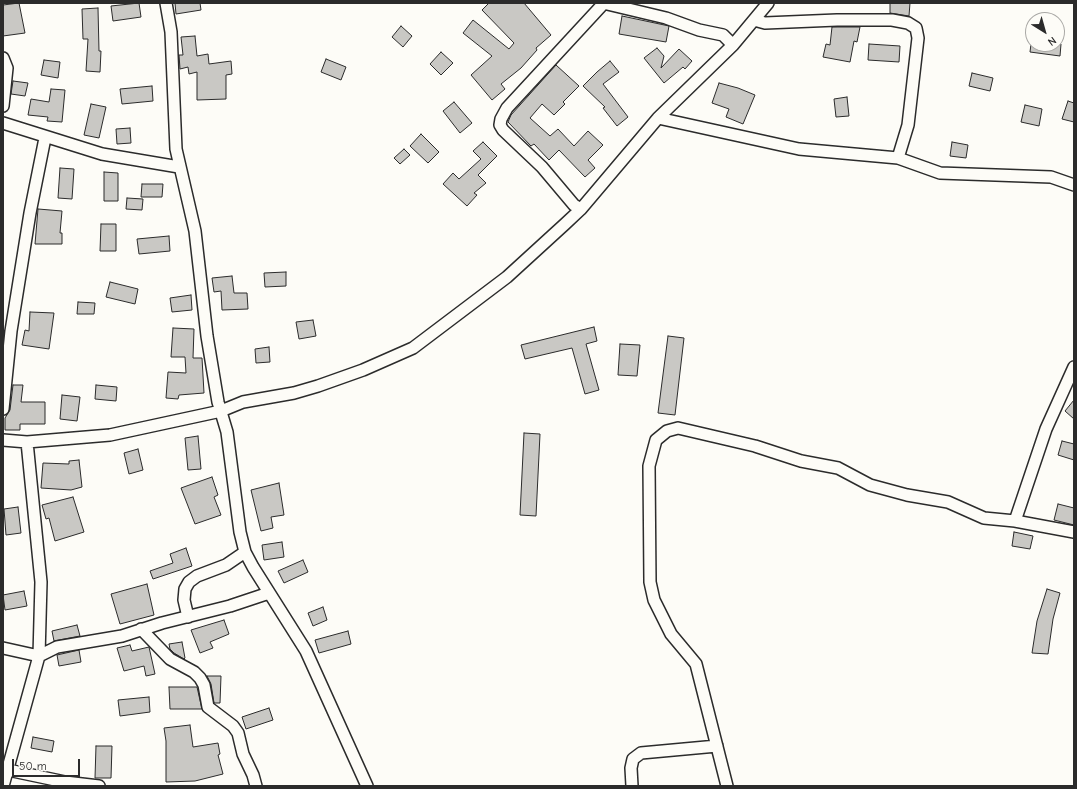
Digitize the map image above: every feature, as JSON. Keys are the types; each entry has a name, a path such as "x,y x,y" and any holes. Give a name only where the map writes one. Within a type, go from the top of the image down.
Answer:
{"street":[{"path":"166,3 171,32 174,121 179,167 195,230 207,336 218,402 227,432 237,517 245,552 306,651 367,786"},
{"path":"581,209 569,199 542,167 503,130 500,125 500,119 507,108 603,3 666,18 699,30 723,35 733,45"},
{"path":"3,440 27,442 110,435 221,411 243,402 294,393 345,377 414,348 437,332 507,277 581,209 658,118 733,45 768,3"},
{"path":"754,20 765,23 838,20 892,20 908,23 916,28 917,46 908,125 898,158"},
{"path":"3,58 7,68 3,106"},
{"path":"658,118 798,149 898,158 940,173 1051,176 1074,185"},
{"path":"3,123 45,138 102,154 179,167"},
{"path":"3,409 11,331 30,213 45,138"},
{"path":"1015,521 1046,429 1074,367"},
{"path":"727,786 696,664 671,634 654,600 650,582 649,466 656,440 667,431 678,428 755,446 801,461 838,468 870,485 907,495 948,502 984,518 1015,521 1074,532"},
{"path":"3,786 40,656 41,582 27,442"},
{"path":"188,617 184,600 185,589 190,582 197,576 226,565 245,552"},
{"path":"3,648 40,656 57,647 103,641 269,593"},
{"path":"141,629 170,659 194,672 200,678 204,685 208,707 233,726 238,733 243,754 253,775 256,786"},
{"path":"632,786 631,768 633,759 641,752 717,746"},
{"path":"8,770 65,782 98,786"}],"building":[{"path":"19,3 25,33 3,36 3,5"},
{"path":"139,3 141,17 113,21 111,6"},
{"path":"175,3 200,3 201,10 176,14"},
{"path":"489,3 524,3 551,35 536,48 537,50 521,68 501,84 505,89 492,100 471,75 492,56 463,33 473,20 509,49 514,43 482,10"},
{"path":"890,3 910,3 909,16 890,13"},
{"path":"98,8 99,51 101,51 100,72 86,71 88,39 83,39 82,9"},
{"path":"622,16 669,26 666,42 619,34"},
{"path":"401,26 412,36 403,47 392,37"},
{"path":"832,27 860,27 857,42 854,41 850,62 823,57 826,44 830,45"},
{"path":"195,36 197,56 208,54 209,64 231,61 232,74 226,75 226,99 197,100 197,72 189,74 188,67 180,69 179,55 183,55 181,37"},
{"path":"869,44 900,46 899,62 868,60"},
{"path":"657,48 664,56 661,68 679,49 692,61 685,69 683,67 664,83 644,58"},
{"path":"441,52 453,63 441,75 430,64"},
{"path":"1030,52 1060,52 1060,56"},
{"path":"326,59 346,67 341,80 321,72"},
{"path":"44,60 60,62 58,78 41,75"},
{"path":"610,61 619,72 603,84 628,117 617,126 603,108 605,107 583,86"},
{"path":"556,65 579,86 563,102 565,104 554,115 542,104 530,118 550,136 558,129 574,146 588,131 603,145 588,160 595,168 585,177 559,150 549,160 534,144 531,146 508,122 511,115"},
{"path":"972,73 993,78 990,91 969,86"},
{"path":"13,81 28,83 25,96 11,94"},
{"path":"719,83 738,88 755,95 743,124 726,117 729,109 712,103"},
{"path":"152,86 153,101 122,104 120,89"},
{"path":"51,89 65,90 62,122 47,121 48,117 28,115 31,99 49,102"},
{"path":"847,97 849,116 836,117 834,99"},
{"path":"1068,101 1074,103 1074,122 1062,119"},
{"path":"454,102 472,123 460,133 443,111"},
{"path":"91,104 106,107 99,138 84,135"},
{"path":"1025,105 1042,109 1039,126 1021,122"},
{"path":"130,128 131,143 117,144 116,129"},
{"path":"421,134 439,152 428,163 410,146"},
{"path":"483,142 497,156 478,175 486,183 474,193 477,195 467,206 443,184 453,173 459,179 481,159 473,151"},
{"path":"952,142 968,145 966,158 950,156"},
{"path":"404,149 410,155 400,164 394,158"},
{"path":"60,168 74,169 72,199 58,198"},
{"path":"104,172 118,173 118,201 104,201"},
{"path":"142,184 163,184 162,197 141,197"},
{"path":"127,198 143,199 142,210 126,209"},
{"path":"38,209 62,211 60,233 62,233 62,244 35,244"},
{"path":"101,224 116,224 116,251 100,251"},
{"path":"169,236 170,251 139,254 137,239"},
{"path":"286,272 286,286 265,287 264,273"},
{"path":"232,276 234,293 247,293 248,309 222,310 221,291 214,292 212,278"},
{"path":"110,282 138,289 135,304 106,297"},
{"path":"191,295 192,310 172,312 170,298"},
{"path":"78,302 95,303 94,314 77,314"},
{"path":"30,312 54,313 49,349 22,345 25,330 29,331"},
{"path":"313,320 316,336 299,339 296,322"},
{"path":"594,327 597,341 586,344 599,390 585,394 572,348 525,359 521,345"},
{"path":"173,328 194,329 193,358 202,358 204,393 179,395 178,399 166,398 168,372 186,373 185,357 171,357"},
{"path":"668,336 684,338 675,415 658,413"},
{"path":"620,344 640,345 637,376 618,375"},
{"path":"269,347 270,362 256,363 255,349"},
{"path":"13,385 23,385 21,402 45,402 45,424 20,424 20,430 5,430 5,418 10,410"},
{"path":"96,385 117,387 116,401 95,399"},
{"path":"62,395 80,397 77,421 60,419"},
{"path":"1074,400 1074,419 1065,411"},
{"path":"524,433 540,434 536,516 520,515"},
{"path":"198,436 201,469 188,470 185,438"},
{"path":"1062,441 1074,444 1074,460 1058,455"},
{"path":"138,449 143,470 129,474 124,453"},
{"path":"79,460 82,487 71,490 41,488 43,463 69,464 69,461"},
{"path":"212,477 218,495 214,497 221,515 195,524 181,488"},
{"path":"279,483 284,515 271,517 273,528 261,531 251,490"},
{"path":"73,497 84,532 55,541 49,518 46,519 42,505"},
{"path":"1058,504 1074,508 1074,525 1054,520"},
{"path":"18,507 21,533 6,535 4,509"},
{"path":"1014,532 1033,536 1030,549 1012,546"},
{"path":"282,542 284,557 264,560 262,545"},
{"path":"186,548 192,566 153,579 150,571 173,563 170,554"},
{"path":"303,560 308,572 284,583 278,571"},
{"path":"147,584 154,615 120,624 111,594"},
{"path":"1047,589 1060,593 1053,619 1048,654 1032,653 1037,621"},
{"path":"24,591 27,606 5,610 3,595"},
{"path":"323,607 327,620 313,626 308,613"},
{"path":"224,620 229,634 210,642 213,648 200,653 191,630"},
{"path":"77,625 80,636 54,641 52,631"},
{"path":"348,631 351,644 319,653 315,640"},
{"path":"182,642 184,659 170,649 169,644"},
{"path":"130,645 132,651 149,647 155,674 146,676 144,666 124,671 117,648"},
{"path":"79,650 81,662 59,666 57,655"},
{"path":"207,676 221,676 220,703 214,703 211,684"},
{"path":"169,687 197,687 202,709 170,709"},
{"path":"149,697 150,712 120,716 118,700"},
{"path":"269,708 273,720 246,729 242,717"},
{"path":"190,725 193,747 218,743 220,754 218,755 223,774 195,781 166,782 166,741 164,728"},
{"path":"33,737 54,741 52,752 31,748"},
{"path":"96,746 112,746 111,778 95,778"}]}
